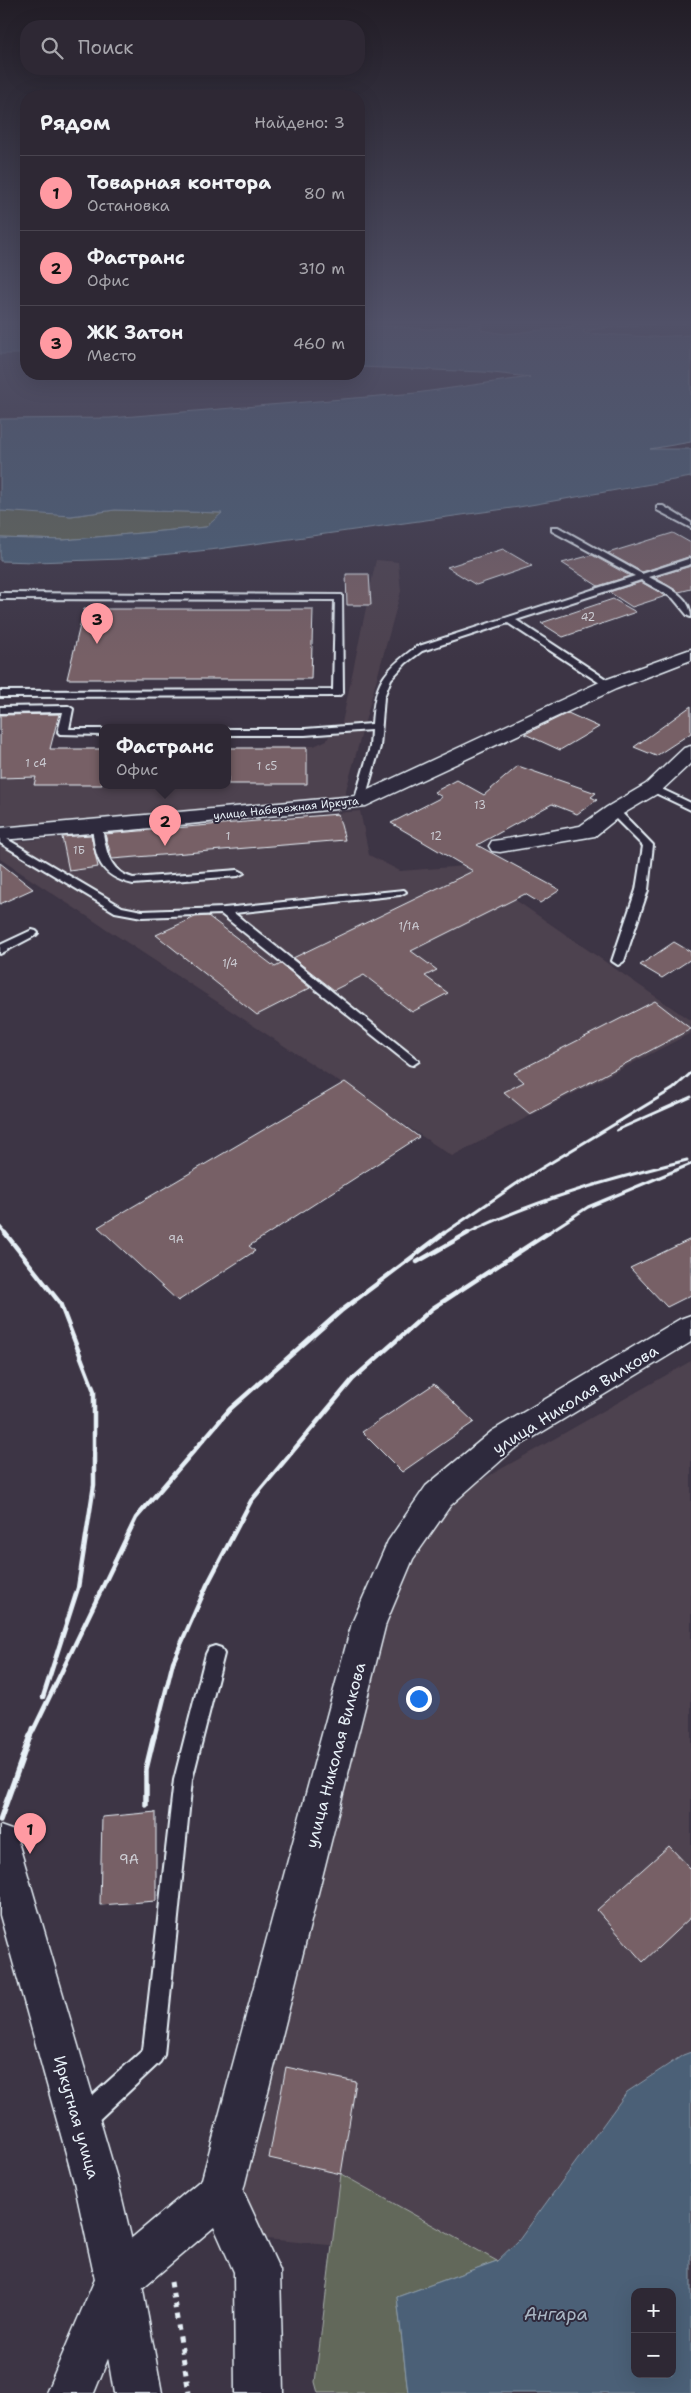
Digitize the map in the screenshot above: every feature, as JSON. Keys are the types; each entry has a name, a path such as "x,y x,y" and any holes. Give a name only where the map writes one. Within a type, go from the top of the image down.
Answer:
{"street":[{"name":"улица Набережная Иркута","path":"0,834 98,827 359,802 609,685 691,654"},
{"path":"500,846 587,830 614,811 653,788 691,752"},
{"name":"улица Николая Вилкова","path":"221,2192 369,1623 400,1551 438,1496 503,1440 691,1327"},
{"name":"Иркутная улица","path":"0,1845 80,2122 118,2279 138,2393"},
{"path":"70,2393 118,2279 221,2192 257,2270 259,2393"}],"lane":[{"path":"660,508 691,526"},
{"path":"555,529 676,596 691,614"},
{"path":"359,802 375,747 379,697 387,678 403,661 419,649 691,561"},
{"path":"0,596 339,597 338,693 0,694"},
{"path":"508,619 609,685"},
{"path":"0,710 68,709 63,732 99,732"},
{"path":"231,732 305,732 377,727"},
{"path":"653,788 691,807"},
{"path":"614,811 648,845 642,890 618,961"},
{"path":"98,827 102,855 108,868 121,878 133,881 238,873"},
{"path":"0,838 119,910 151,914 224,911 400,892"},
{"path":"224,911 413,1061"},
{"path":"0,950 32,933"},
{"path":"80,2122 153,2055 183,1780 215,1654"}],"path":[{"path":"171,2282 189,2393"}],"shaded area":[{"path":"376,560 398,562 401,591 343,801 105,818 81,824 0,825 0,749 99,748 99,789 231,789 231,747 314,746 327,740 334,727 342,723"},
{"path":"360,811 369,855 400,871 466,866 691,1021 691,1033 452,1156 0,859 0,843"},
{"path":"691,1361 691,2052 683,2055 627,2092 519,2240 497,2261 234,2236 248,2163 382,1624 399,1579 457,1494"}],"green space":[{"path":"16,510 71,516 115,510 223,513 206,527 64,540 0,538 0,511"},
{"path":"341,2174 497,2261 397,2297 408,2393 318,2393 315,2382"}],"water":[{"path":"0,435 691,435 691,442 650,449 691,449 691,477 519,507 218,549 122,559 35,562 0,561 0,538 64,540 206,527 222,513 115,510 71,516 0,511"},
{"name":"Ангара","path":"691,2052 691,2393 408,2393 397,2297 497,2261 519,2240 627,2092 683,2055"}],"building":[{"path":"673,533 691,543 691,556 642,572 608,553"},
{"path":"503,549 532,566 476,585 447,567"},
{"path":"592,555 630,576 598,586 562,563"},
{"path":"691,566 691,589 679,592 654,577"},
{"path":"346,574 369,574 371,605 347,605"},
{"path":"641,582 666,596 632,607 609,592"},
{"path":"613,599 636,612 563,637 541,623"},
{"path":"84,609 313,609 311,679 67,679"},
{"path":"691,706 691,733 656,756 634,747"},
{"path":"568,713 599,727 560,750 525,734"},
{"path":"59,714 50,749 99,749 99,785 34,785 36,777 0,778 0,715"},
{"path":"231,748 307,748 307,784 231,784"},
{"path":"518,766 596,793 591,797 597,800 577,814 552,804 477,845 560,890 540,903 525,894 411,951 437,970 425,976 448,993 412,1012 364,975 334,990 293,958 473,871 391,823 442,797 434,792 457,780 484,795"},
{"path":"338,814 345,840 112,859 105,834"},
{"path":"91,835 98,867 69,871 62,837"},
{"path":"0,863 33,889 0,904"},
{"path":"208,916 275,967 281,964 310,988 257,1015 156,935 195,917"},
{"path":"674,942 691,952 691,959 662,978 640,965"},
{"path":"655,1001 691,1029 530,1114 504,1092 524,1082 514,1073"},
{"path":"345,1082 419,1137 249,1246 255,1251 178,1301 98,1227"},
{"path":"691,1239 691,1295 667,1307 630,1268"},
{"path":"434,1384 474,1422 402,1472 362,1432"},
{"path":"156,1812 156,1901 100,1905 102,1817"},
{"path":"669,1846 691,1869 691,1917 643,1962 597,1910"},
{"path":"286,2067 356,2082 341,2174 269,2158"}],"railway":[{"path":"443,1234 522,1180 673,1089 691,1073"},
{"path":"617,1130 691,1097"},
{"path":"467,1234 547,1200 687,1160"},
{"path":"546,1234 588,1207 691,1164"},
{"path":"0,1227 6,1234"},
{"path":"5,1233 60,1303 94,1391 94,1485 78,1588 43,1697"},
{"path":"32,1733 136,1518 230,1409 341,1311 444,1233"},
{"path":"154,1738 173,1662 207,1585 251,1501 353,1379 433,1308 548,1233"},
{"path":"417,1262 467,1234"},
{"path":"30,1738 33,1728"},
{"path":"0,1820 30,1736"},
{"path":"146,1805 146,1769 154,1736"}],"place":[{"name":"ЖК Затон","path":"97,644"},
{"name":"Фастранс","path":"165,846"},
{"name":"Товарная контора","path":"30,1854"}]}
